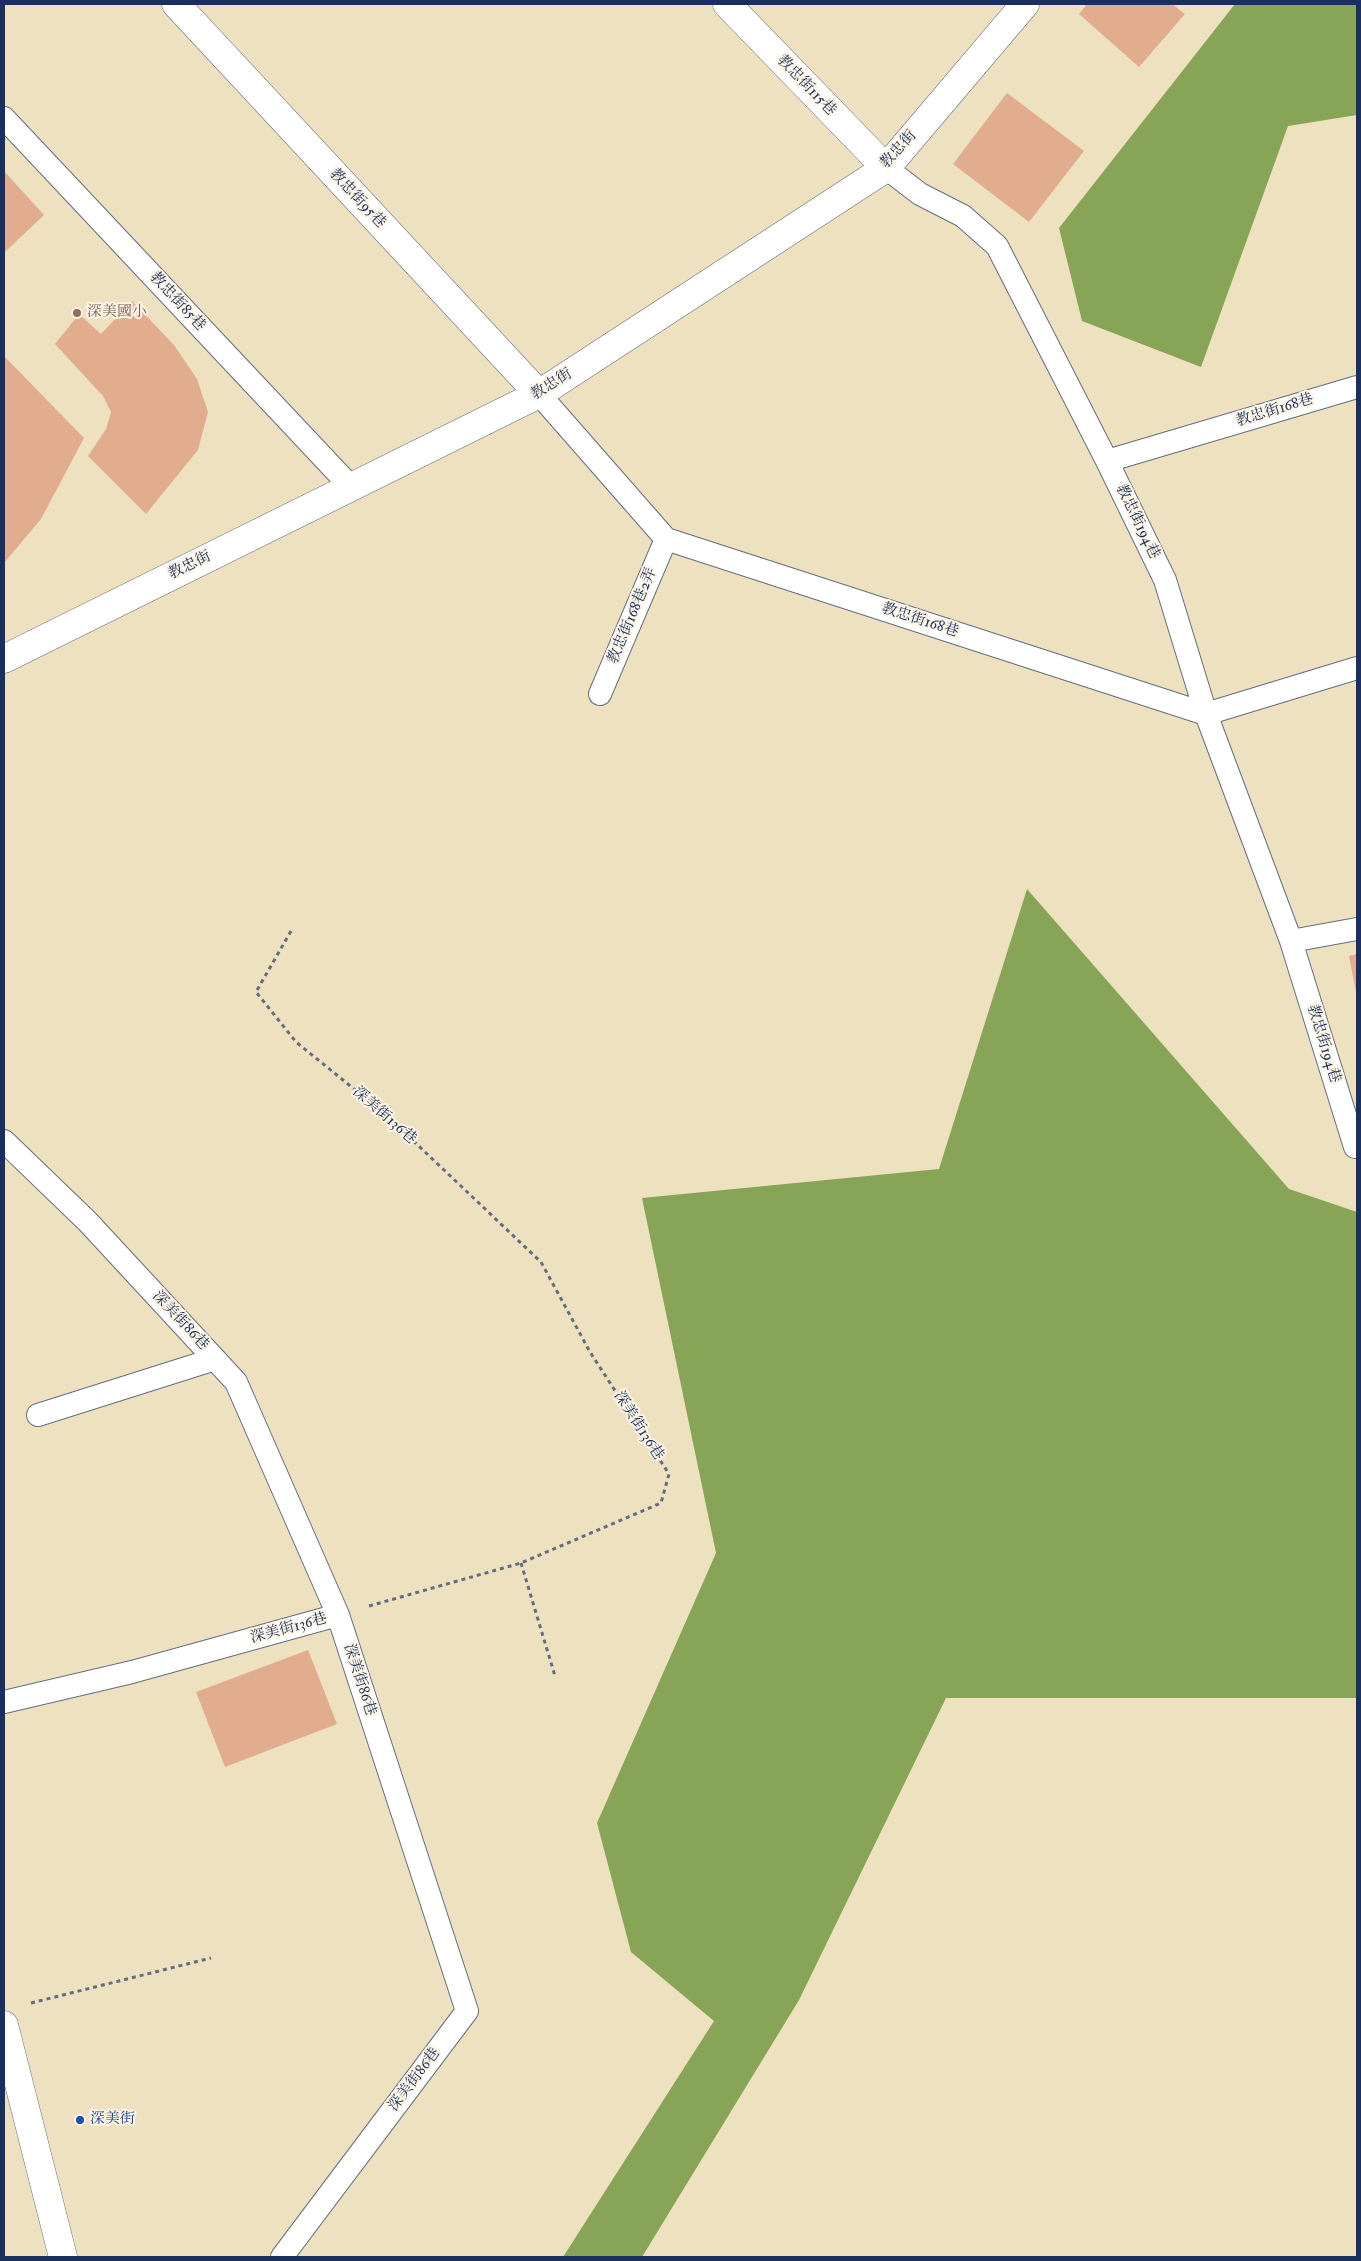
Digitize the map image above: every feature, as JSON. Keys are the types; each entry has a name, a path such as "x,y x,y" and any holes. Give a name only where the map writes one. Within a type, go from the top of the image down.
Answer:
{"street":[{"name":"教忠街95巷","path":"176,4 539,394"},
{"name":"教忠街115巷","path":"726,4 886,168"},
{"name":"教忠街","path":"4,659 539,394 886,168 1025,4"},
{"path":"4,2025 64,2257"}],"lane":[{"name":"教忠街85巷","path":"4,118 351,487"},
{"name":"教忠街194巷","path":"886,168 920,194 963,216 997,246 1107,461 1165,580 1206,714 1291,941 1355,1147"},
{"name":"教忠街168巷","path":"1107,461 1357,387"},
{"path":"539,394 666,539"},
{"name":"教忠街168巷","path":"666,539 1206,714"},
{"name":"教忠街168巷2弄","path":"600,694 666,539"},
{"path":"1206,714 1357,668"},
{"path":"1291,941 1357,929"},
{"name":"深美街86巷","path":"4,1141 88,1222 236,1382 338,1615 467,2011 282,2257"},
{"path":"38,1416 215,1359"},
{"name":"深美街136巷","path":"4,1702 132,1672 338,1615"}],"path":[{"name":"深美街136巷","path":"291,931 256,992 296,1042 385,1114 541,1262 590,1352 669,1474 661,1503 521,1563 338,1615"},
{"path":"521,1563 555,1676"},
{"path":"23,2005 211,1958"}],"green space":[{"path":"1235,4 1357,4 1357,115 1288,126 1201,367 1082,321 1059,228"},
{"path":"1027,889 1289,1189 1357,1212 1357,1698 946,1698 799,2000 642,2257 563,2257 714,2021 631,1952 597,1823 716,1553 642,1198 939,1169"}],"building":[{"path":"1087,4 1172,4 1185,14 1139,67 1079,14"},
{"path":"1007,93 1084,151 1029,222 953,164"},
{"path":"4,171 44,215 4,253"},
{"path":"132,301 174,345 197,379 208,412 198,450 146,514 88,456 106,429 111,412 103,396 55,344 79,314 101,334"},
{"path":"4,356 84,438 41,519 4,563"},
{"path":"1357,954 1357,992 1356,992 1349,956"},
{"path":"308,1650 337,1724 225,1767 196,1692"}],"place":[{"name":"深美國小","path":"77,313"},
{"name":"深美街","path":"80,2120"}]}
